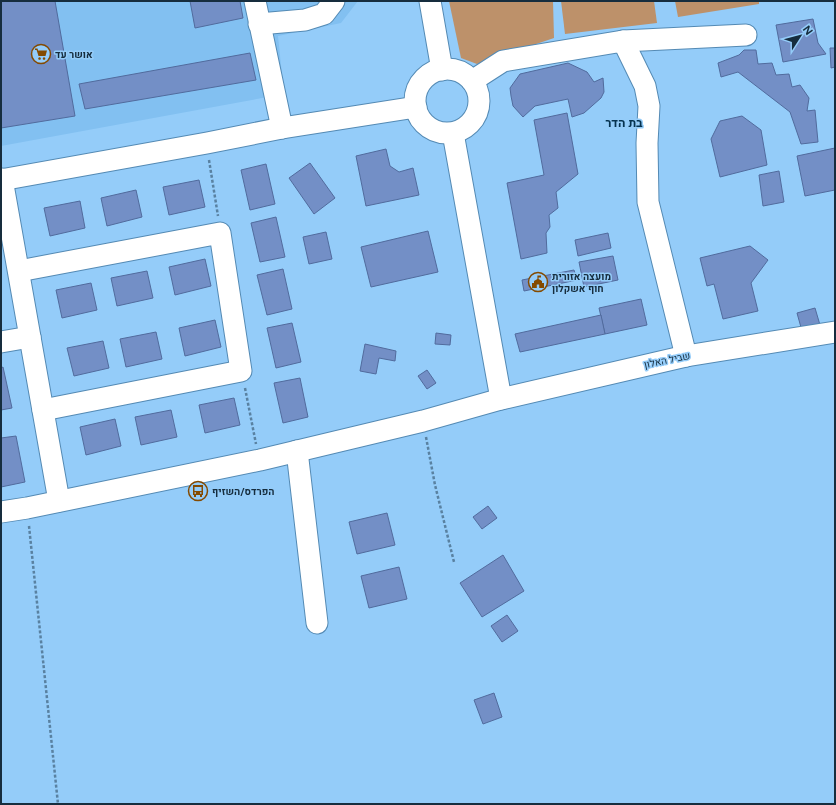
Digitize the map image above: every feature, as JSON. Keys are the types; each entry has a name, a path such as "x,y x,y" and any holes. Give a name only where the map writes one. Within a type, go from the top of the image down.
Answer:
{"street":[{"path":"254,1 282,128"},
{"path":"259,24 305,20 324,14 334,1"},
{"path":"430,1 442,70"},
{"path":"472,81 503,61 623,41 746,35"},
{"path":"623,41 645,86 649,106 647,143 648,202 686,356"},
{"path":"442,70 456,71 472,81 477,90 479,100 478,111 473,120 466,127 453,132 437,132 428,127 421,120 416,107 417,91 428,76 442,70"},
{"path":"59,501 2,180 282,128 416,107"},
{"path":"453,132 501,399"},
{"path":"19,272 220,233 241,371 43,410"},
{"name":"שביל האלון","path":"1,512 260,460 424,421 501,399 686,356 835,332"},
{"path":"1,342 30,337"},
{"path":"297,451 317,623"}],"path":[{"path":"207,143 220,233"},
{"path":"241,371 260,460"},
{"path":"424,421 435,485 454,562"},
{"path":"27,508 58,804"}],"shaded area":[{"path":"1,1 358,1 341,23 278,36 284,94 1,146"},
{"path":"449,1 553,1 554,38 477,64 461,58"},
{"path":"561,1 654,1 657,23 565,34"},
{"path":"675,1 759,1 759,4 678,17"}],"building":[{"path":"1,1 55,1 75,116 1,128"},
{"path":"190,1 240,1 243,18 195,28"},
{"path":"813,19 818,43 826,54 783,62 776,25"},
{"path":"830,48 835,48 835,67 831,68"},
{"path":"744,50 756,50 758,64 772,63 776,75 789,74 792,87 800,85 809,98 807,111 815,110 818,142 801,144 790,112 738,72 721,77 718,63 739,55"},
{"path":"250,53 256,80 85,109 79,84"},
{"path":"568,63 587,72 594,82 603,78 604,92 601,98 584,113 572,117 568,99 535,106 523,117 513,106 510,88 520,74"},
{"path":"567,113 578,174 556,192 558,208 549,215 550,227 546,233 547,253 521,259 507,183 544,175 534,120"},
{"path":"742,116 761,130 767,165 720,177 711,139 720,121"},
{"path":"835,148 835,190 805,196 797,156"},
{"path":"386,149 390,166 399,172 413,168 419,195 366,206 356,156"},
{"path":"310,163 335,198 314,214 289,178"},
{"path":"266,164 275,204 250,210 241,170"},
{"path":"779,171 784,202 763,206 759,175"},
{"path":"199,180 205,207 169,215 163,187"},
{"path":"136,190 142,217 107,226 101,198"},
{"path":"80,201 85,228 50,236 44,208"},
{"path":"276,217 285,257 260,262 251,223"},
{"path":"428,231 438,272 371,287 361,247"},
{"path":"326,232 332,259 309,264 303,237"},
{"path":"608,233 611,248 578,256 575,240"},
{"path":"750,246 768,260 751,283 758,311 723,319 714,284 707,286 700,258"},
{"path":"613,256 618,280 584,287 579,262"},
{"path":"205,259 211,286 175,295 169,267"},
{"path":"283,269 292,309 267,315 257,275"},
{"path":"574,270 577,280 524,291 522,280"},
{"path":"147,271 153,298 117,306 111,278"},
{"path":"91,283 97,310 62,318 56,290"},
{"path":"641,299 647,325 605,334 599,308"},
{"path":"815,308 820,325 802,331 797,313"},
{"path":"601,315 605,334 520,352 515,334"},
{"path":"215,320 221,347 185,356 179,328"},
{"path":"292,323 301,362 276,368 267,328"},
{"path":"156,332 162,359 126,367 120,339"},
{"path":"436,333 451,335 450,345 435,344"},
{"path":"103,341 109,368 74,376 67,348"},
{"path":"365,344 396,351 395,361 379,358 376,374 360,371"},
{"path":"3,367 12,408 1,410 1,368"},
{"path":"427,370 436,383 427,389 418,376"},
{"path":"300,378 308,417 283,423 274,383"},
{"path":"234,398 240,425 205,433 199,405"},
{"path":"171,410 177,437 141,445 135,417"},
{"path":"115,419 121,446 86,455 80,427"},
{"path":"16,436 25,482 1,487 1,438"},
{"path":"488,506 497,518 482,529 473,517"},
{"path":"387,513 395,545 357,554 349,522"},
{"path":"503,555 524,591 482,617 460,583"},
{"path":"399,567 407,599 369,608 361,576"},
{"path":"507,615 518,631 502,642 491,626"},
{"path":"494,693 502,717 483,724 474,700"}],"place":[{"name":"אושר עד","path":"41,54"},
{"name":"מועצה אזורית חוף אשקלון","path":"538,282"},
{"name":"הפרדס/השזיף","path":"198,491"}],"district":[{"name":"בת הדר","path":"624,123"}]}
